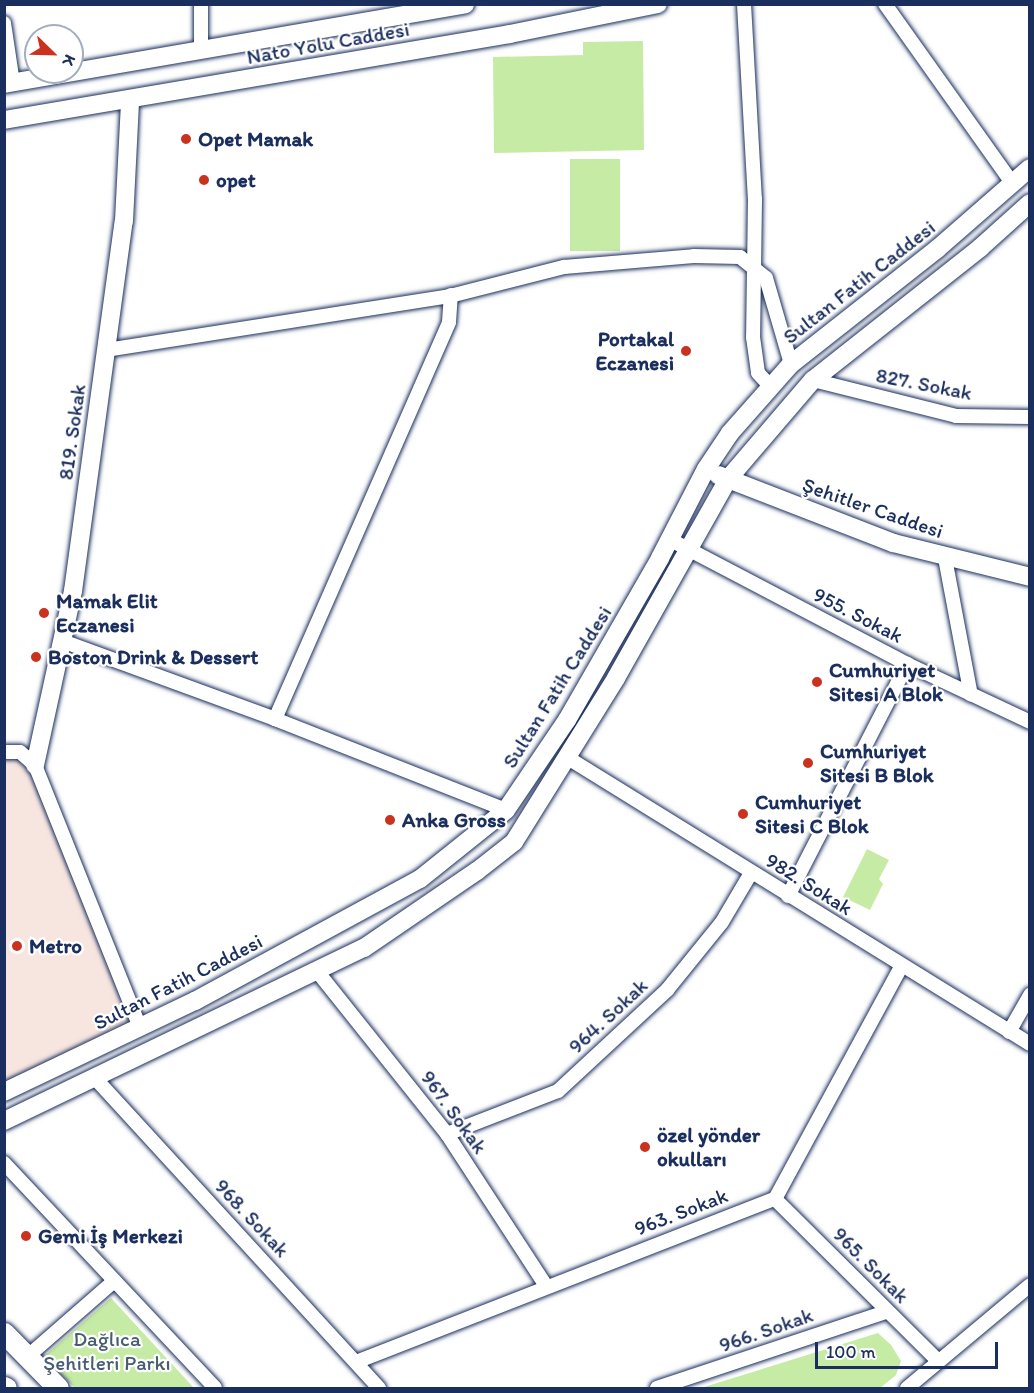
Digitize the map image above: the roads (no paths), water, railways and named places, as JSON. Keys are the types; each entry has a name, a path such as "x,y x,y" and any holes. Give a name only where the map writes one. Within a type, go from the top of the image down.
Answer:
{"main road":[{"name":"Nato Yolu Caddesi","path":"8,83 465,4"},
{"name":"Nato Yolu Caddesi","path":"4,120 130,101 658,4"},
{"name":"819. Sokak","path":"36,765 65,642 124,221 130,101"},
{"name":"Sultan Fatih Caddesi","path":"4,1092 140,1029 420,879 506,810 567,720 706,469 730,433 791,364 938,249 1029,168"},
{"name":"Sultan Fatih Caddesi","path":"4,1121 364,948 477,872 513,842 568,758 729,479 813,380 980,248 1029,203"},
{"name":"Şehitler Caddesi","path":"706,469 893,543 945,558 1029,577"},
{"path":"4,1333 58,1389"}],"street":[{"path":"201,4 201,50"},
{"path":"744,4 754,199 753,265 757,364 758,373 771,387"},
{"path":"885,4 1013,184"},
{"path":"4,22 8,83"},
{"path":"106,350 451,295 564,267 694,256 740,256 753,265 765,278 791,364"},
{"path":"275,719 449,322 451,295"},
{"name":"827. Sokak","path":"813,380 956,416 1029,417"},
{"name":"955. Sokak","path":"669,539 688,551 908,664 1029,722"},
{"path":"945,558 971,695"},
{"path":"65,642 275,719 506,810"},
{"path":"788,897 908,664"},
{"path":"4,752 20,752 36,765 140,1029"},
{"name":"982. Sokak","path":"568,758 788,897 1029,1044"},
{"name":"964. Sokak","path":"447,1134 558,1091 667,990 722,922 751,873"},
{"path":"775,1199 901,967"},
{"name":"967. Sokak","path":"317,971 447,1134 546,1286"},
{"path":"1009,1032 1029,995"},
{"name":"968. Sokak","path":"93,1077 356,1362 375,1387"},
{"path":"4,1163 215,1389"},
{"name":"963. Sokak","path":"356,1362 546,1286 775,1199"},
{"name":"965. Sokak","path":"775,1199 938,1360"},
{"path":"27,1357 114,1281"},
{"path":"907,1389 938,1360 1029,1285"},
{"name":"966. Sokak","path":"657,1389 888,1311"}],"place":[{"name":"Opet Mamak","path":"186,139"},
{"name":"opet","path":"204,180"},
{"name":"Portakal Eczanesi","path":"686,351"},
{"name":"Mamak Elit Eczanesi","path":"44,613"},
{"name":"Boston Drink & Dessert","path":"36,657"},
{"name":"Cumhuriyet Sitesi A Blok","path":"817,682"},
{"name":"Cumhuriyet Sitesi B Blok","path":"808,763"},
{"name":"Cumhuriyet Sitesi C Blok","path":"743,814"},
{"name":"Anka Gross","path":"390,820"},
{"name":"Metro","path":"17,946"},
{"name":"özel yönder okulları","path":"645,1147"},
{"name":"Gemi İş Merkezi","path":"26,1236"}],"park label":[{"name":"Dağlıca Şehitleri Parkı","path":"107,1351"}]}
